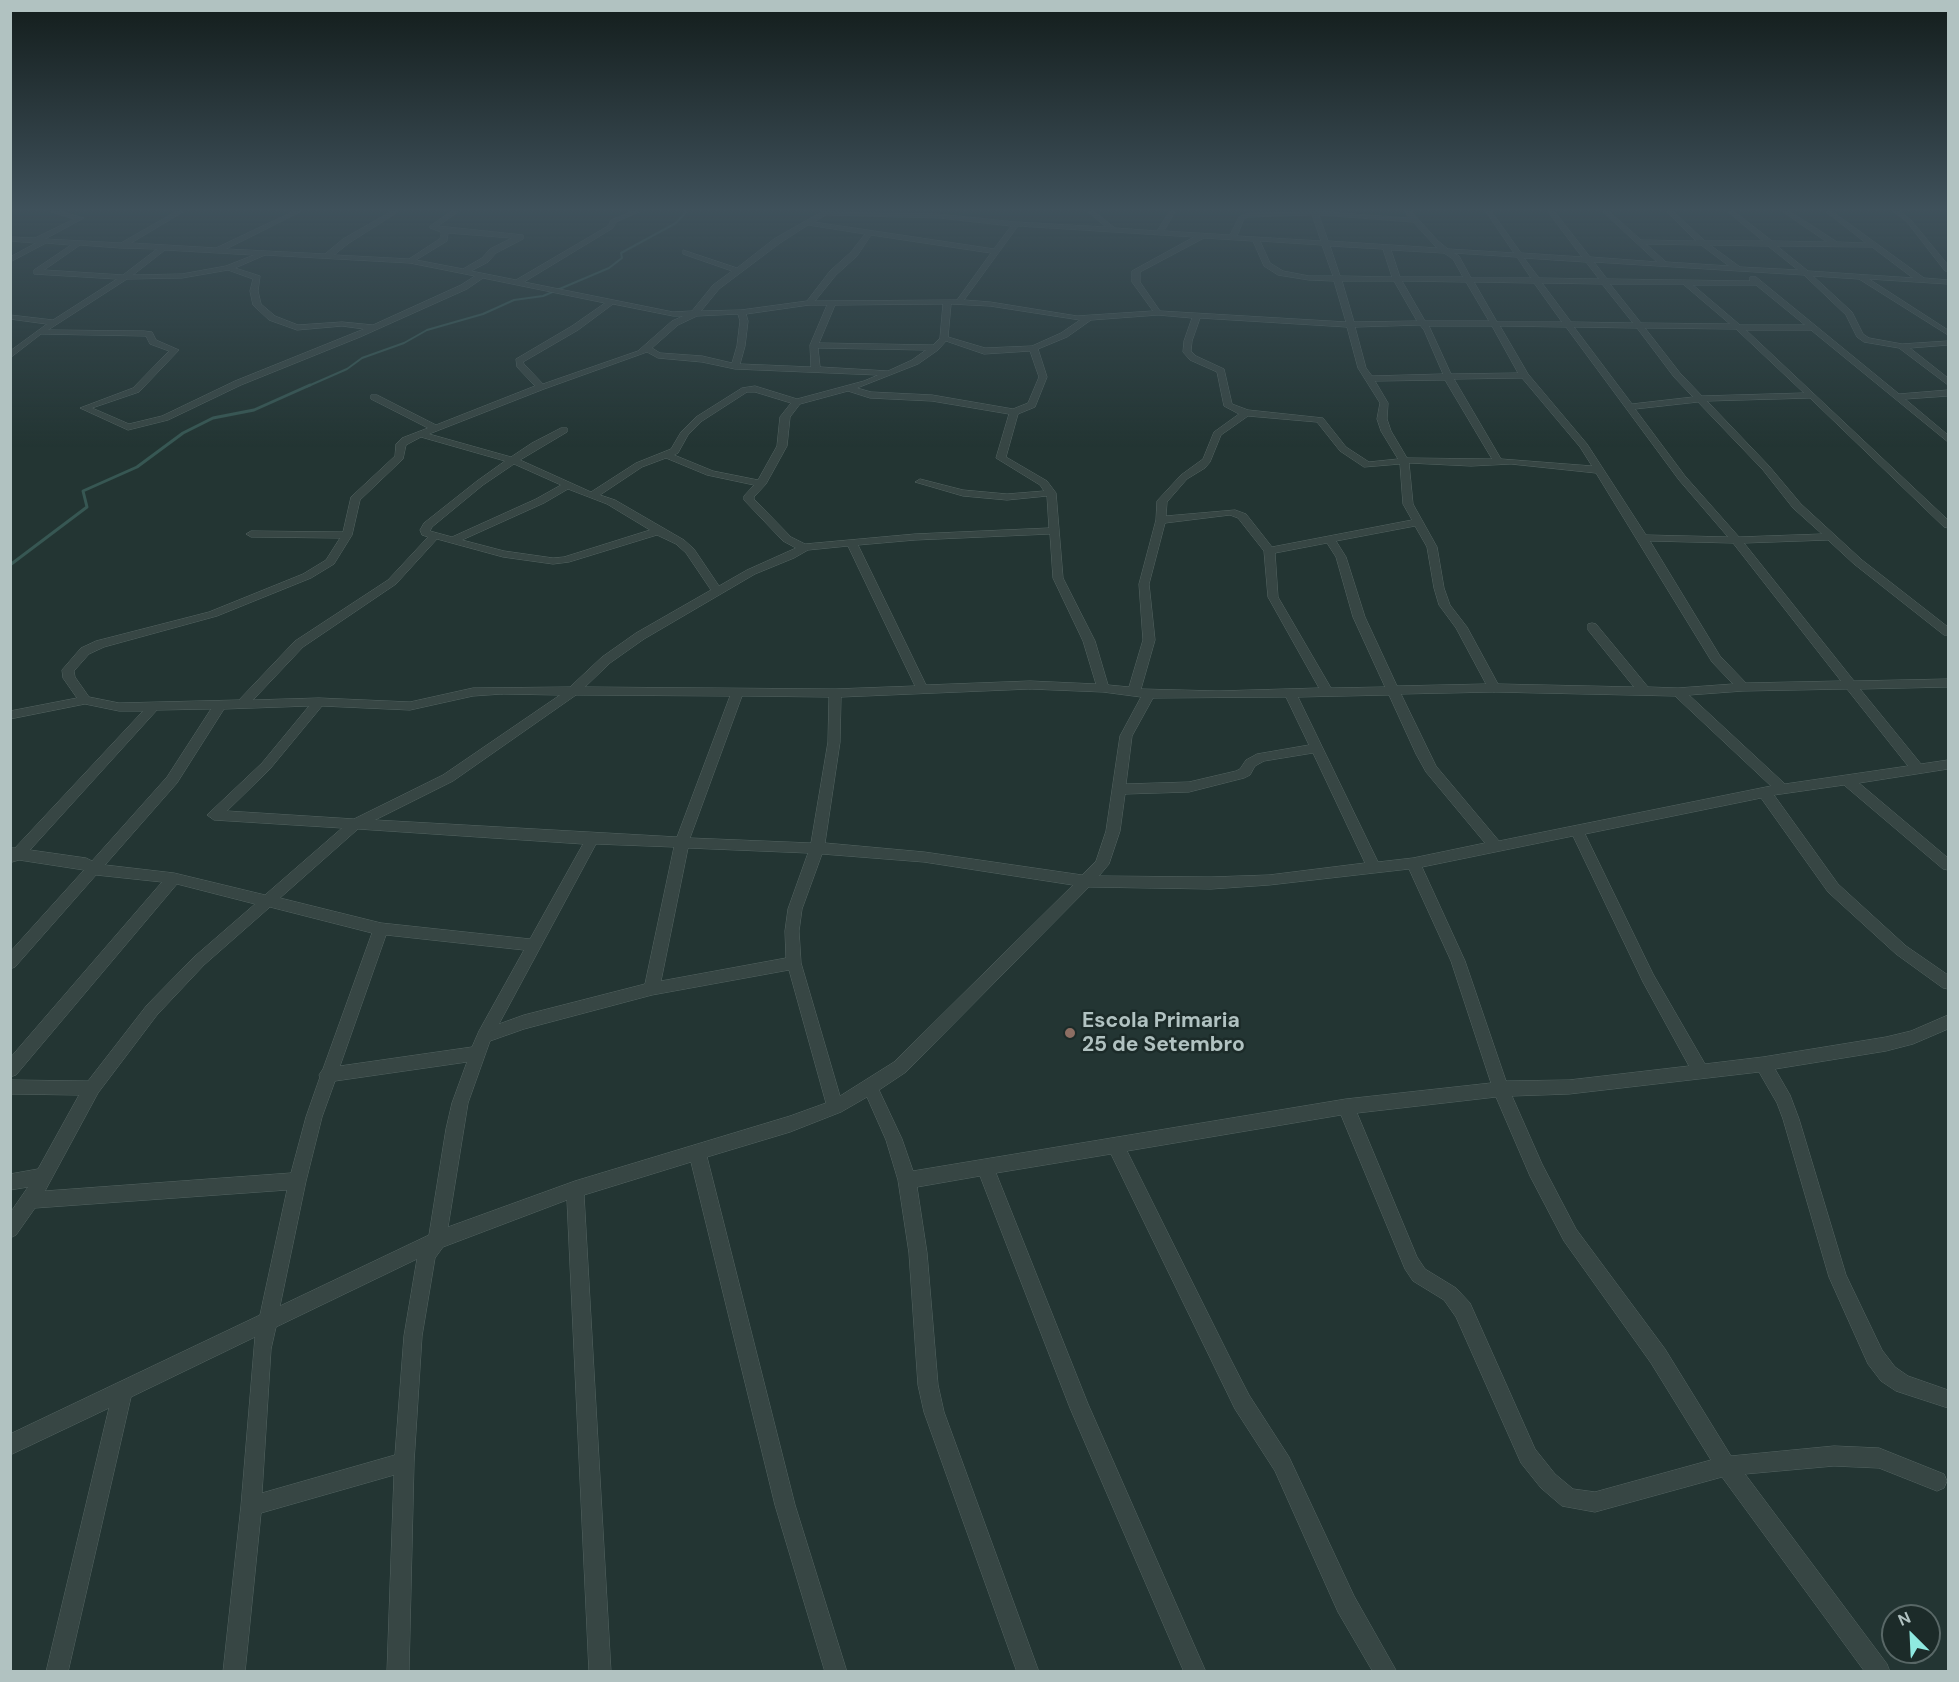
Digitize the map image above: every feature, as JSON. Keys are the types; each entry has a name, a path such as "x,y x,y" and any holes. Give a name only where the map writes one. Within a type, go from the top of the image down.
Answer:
{"street":[{"path":"10,356 14,349 53,322 106,290"},
{"path":"254,290 257,305 272,318 297,328 342,324 373,327"},
{"path":"39,332 144,333 149,334 153,342 175,350 174,354 136,390 84,408 128,427 134,427 176,413 231,386 456,290"},
{"path":"563,290 664,313 694,314 741,312 809,303 959,302 990,304 1065,317 1088,318 1158,313 1350,325 1422,323 1496,326 1814,328"},
{"path":"85,700 69,678 68,670 85,651 116,639 213,614 307,576 330,562 346,535 355,499 400,457 401,444 420,434 542,387 632,357 648,349 675,322 694,314 713,290"},
{"path":"809,303 819,290"},
{"path":"959,302 968,290"},
{"path":"1142,290 1158,313"},
{"path":"1341,290 1362,368 1384,403 1382,419 1386,431 1404,462 1405,495 1432,547 1439,588 1445,605 1461,627 1494,688"},
{"path":"1404,290 1422,323 1428,329 1448,377 1498,462"},
{"path":"1475,290 1524,375 1584,446 1716,659 1743,687"},
{"path":"1544,290 1682,478 1736,540 1918,770"},
{"path":"1612,290 1677,375 1766,468 1797,506 1872,573 1948,632"},
{"path":"1696,290 1739,328 1948,525"},
{"path":"1767,290 1948,439"},
{"path":"1824,290 1848,314 1860,336 1867,340 1902,346 1948,343"},
{"path":"1881,290 1948,333"},
{"path":"542,387 520,365 519,361 576,328 613,300"},
{"path":"592,496 639,465 668,455 678,448 684,434 704,414 745,390 755,389 797,402 889,374 915,362 935,348 944,338 947,302"},
{"path":"816,371 814,345 832,303"},
{"path":"735,366 741,346 744,321 741,312"},
{"path":"1197,315 1188,341 1187,352 1194,358 1221,371 1226,403 1231,408 1246,413 1320,420 1351,456 1367,465 1404,462 1498,462 1599,470"},
{"path":"10,316 53,322"},
{"path":"944,338 984,351 1033,348 1064,335 1088,318"},
{"path":"814,345 935,348"},
{"path":"1902,346 1948,382"},
{"path":"847,388 870,395 932,398 1014,412 1032,405 1043,376 1033,348"},
{"path":"648,349 657,355 702,359 735,366 889,374"},
{"path":"1368,380 1524,375"},
{"path":"1898,397 1948,393"},
{"path":"1630,407 1700,399 1810,395"},
{"path":"374,397 435,428"},
{"path":"797,402 785,417 782,446 760,484 749,495 749,500 787,539 805,547"},
{"path":"1014,412 1001,458 1044,483 1051,493 1058,578 1089,641 1103,688"},
{"path":"10,1445 437,1240 575,1189 835,1107 900,1067 1102,864 1109,849 1126,736 1141,693 1149,631 1144,584 1161,519 1163,497 1184,477 1202,466 1217,434 1246,413"},
{"path":"564,430 535,445 480,483 428,525 426,533 503,554 553,561 565,560 658,531"},
{"path":"420,434 515,461 592,496 612,502 658,531 674,537 685,546 717,591"},
{"path":"668,455 710,473 760,484"},
{"path":"920,482 963,493 991,496 1051,493"},
{"path":"453,540 540,501 568,485"},
{"path":"1161,519 1237,513 1269,551 1273,597 1327,692"},
{"path":"1269,551 1418,522"},
{"path":"10,1229 30,1200 92,1088 171,989 354,825 448,778 573,691 623,647 717,591 805,547 931,536 1055,531"},
{"path":"251,534 346,535"},
{"path":"242,704 299,644 380,592 434,537"},
{"path":"1643,538 1736,540 1831,537"},
{"path":"1329,538 1341,557 1359,617 1431,769 1496,847"},
{"path":"851,542 923,691"},
{"path":"1592,627 1645,692"},
{"path":"13,718 85,700 119,707 152,708 319,702 410,706 473,692 835,693 1029,685 1103,688 1141,693 1218,695 1494,688 1678,692 1743,687 1948,683"},
{"path":"652,989 682,843 738,691"},
{"path":"1678,692 1782,789"},
{"path":"835,693 834,742 817,848 795,909 792,931 794,963 835,1107"},
{"path":"1290,693 1374,868"},
{"path":"319,702 266,766 214,815 592,839 817,848 924,857 1086,881 1211,883 1269,880 1413,863 1782,789 1948,765"},
{"path":"10,963 172,780 220,705"},
{"path":"13,855 90,778 152,708"},
{"path":"1118,789 1189,787 1239,775 1245,772 1250,763 1261,758 1316,748"},
{"path":"1847,780 1948,865"},
{"path":"1765,793 1833,888 1901,950 1948,984"},
{"path":"1577,831 1648,978 1701,1071"},
{"path":"398,1671 404,1462 413,1336 427,1254 437,1240 454,1130 484,1036 592,839"},
{"path":"13,855 86,863 93,869 174,878 381,929 534,945"},
{"path":"1413,863 1458,961 1501,1089 1536,1170 1570,1234 1658,1356 1726,1466 1879,1671"},
{"path":"10,1070 174,878"},
{"path":"234,1671 251,1506 262,1349 297,1181 327,1075 381,929"},
{"path":"484,1036 652,989 794,963"},
{"path":"907,1180 1346,1107 1501,1089 1569,1087 1763,1064 1886,1044 1913,1037 1948,1022"},
{"path":"327,1075 478,1053"},
{"path":"1763,1064 1784,1100 1838,1278 1875,1357 1888,1374 1903,1384 1948,1399"},
{"path":"10,1087 92,1088"},
{"path":"870,1087 894,1139 907,1180 918,1253 928,1385 934,1412 1028,1671"},
{"path":"1346,1107 1411,1263 1419,1275 1450,1294 1463,1310 1528,1456 1548,1481 1569,1499 1595,1502 1726,1466 1834,1456 1879,1458 1937,1481"},
{"path":"1115,1145 1242,1402 1282,1464 1346,1604 1386,1671"},
{"path":"697,1152 785,1505 836,1671"},
{"path":"985,1167 1085,1418 1195,1671"},
{"path":"10,1182 42,1178"},
{"path":"30,1200 297,1181"},
{"path":"575,1189 600,1671"},
{"path":"57,1671 123,1390"},
{"path":"251,1506 404,1462"}],"waterway":[{"path":"306,387 347,369 362,358 404,343 427,330 483,314 514,300 543,296 556,290"},
{"path":"10,565 87,507 83,491 137,467 183,433 213,418 254,410 310,385"}],"place":[{"name":"Escola Primaria 25 de Setembro","path":"1070,1033"}]}
